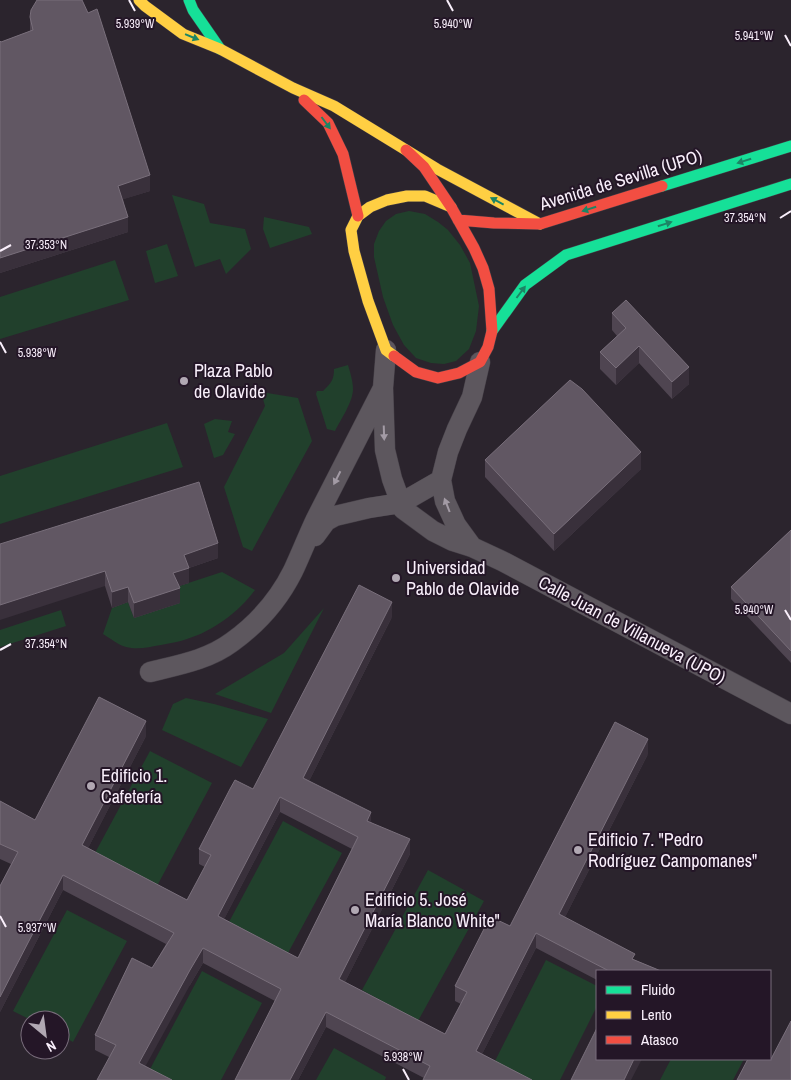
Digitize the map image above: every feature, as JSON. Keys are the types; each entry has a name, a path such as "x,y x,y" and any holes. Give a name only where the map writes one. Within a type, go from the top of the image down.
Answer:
{"street":[{"path":"139,0 183,34 220,49 293,88 334,106 437,170 540,224"},
{"path":"189,0 193,10 220,49"},
{"path":"293,88 328,123 343,154 358,216"},
{"name":"Avenida de Sevilla (UPO)","path":"458,220 540,224 791,146"},
{"path":"406,150 424,168 451,207 483,268 490,297 492,331 488,347 480,362 472,397 448,452 441,480 445,501 456,525 472,546"},
{"path":"492,331 525,285 566,255 791,184"},
{"path":"451,207 425,196 407,196 387,200 370,207 358,216 351,230 354,251 368,301 386,350 383,388 385,450 392,480 403,509 433,531 453,541 472,546"},
{"path":"386,350 416,372 438,378 459,373 480,362"},
{"path":"150,672 194,661 213,653 231,643 253,625 271,605 293,570 312,527 383,388"},
{"path":"300,555 326,521 335,516 401,503 441,480"},
{"name":"Calle Juan de Villanueva (UPO)","path":"472,546 791,714"}],"green space":[{"path":"172,195 204,204 210,223 245,229 251,249 226,274 220,259 195,267"},
{"path":"409,211 425,214 448,230 460,245 470,263 479,306 476,331 469,349 456,361 444,364 431,363 416,358 404,345 393,325 383,297 374,257 374,244 379,231 386,221 396,214"},
{"path":"264,217 309,227 312,234 270,248 263,229"},
{"path":"167,244 178,276 155,283 146,251"},
{"path":"115,260 129,300 0,339 0,297"},
{"path":"348,365 353,386 351,399 335,431 327,429 316,394 317,391 323,391 333,379 334,369"},
{"path":"261,392 298,398 312,441 252,551 243,547 224,487 265,406"},
{"path":"215,419 232,421 228,432 235,434 223,455 214,458 204,424"},
{"path":"167,423 183,467 0,524 0,476"},
{"path":"222,572 255,590 225,620 197,636 152,647 130,648 117,643 103,634 112,608 128,602 134,618 173,588"},
{"path":"324,608 271,713 215,694 284,653"},
{"path":"61,610 66,626 0,647 0,630"},
{"path":"186,698 268,719 241,767 162,730 173,704"},
{"path":"150,751 212,783 157,886 95,853"},
{"path":"283,821 342,853 288,953 229,922"},
{"path":"428,870 484,901 418,1021 362,990"},
{"path":"67,910 127,941 73,1042 70,1040 70,1010 20,1010 20,1014 13,1011"},
{"path":"546,960 596,985 596,1008 560,1080 523,1080 493,1065"},
{"path":"202,971 262,1003 221,1080 161,1080 148,1073"},
{"path":"334,1048 386,1077 385,1080 316,1080"},
{"path":"670,1060 743,1060 733,1080 660,1080"}],"building":[{"path":"37,0 82,0 88,13 97,9 150,175 118,186 128,217 0,258 0,41 33,30 30,17 31,10"},
{"path":"626,300 689,367 672,382 639,346 616,368 600,352 626,328 612,313"},
{"path":"570,380 582,389 641,452 554,534 485,460"},
{"path":"199,482 218,543 184,555 189,568 173,573 180,588 134,603 128,587 112,592 105,571 0,605 0,544"},
{"path":"791,530 791,651 731,587"},
{"path":"359,585 392,602 303,778 371,812 367,821 410,839 339,979 445,1034 467,992 455,986 486,925 491,917 510,926 615,722 648,739 559,914 635,954 632,959 659,970 607,970 536,933 476,1051 532,1080 423,1080 430,1066 326,1012 290,1080 235,1080 281,989 203,948 139,1063 172,1080 97,1080 116,1045 95,1035 132,958 152,968 174,933 63,875 0,997 0,886 18,852 0,844 0,801 35,820 99,697 146,721 82,845 187,900 211,855 199,849 235,780 253,789","holes":["280,797 358,837 298,958 218,916"]},
{"path":"791,1021 791,1080 737,1080 747,1060 771,1059"},
{"path":"596,1030 596,1060 634,1060 624,1080 571,1080"}],"traffic: fast":[{"path":"189,0 193,10 220,49"},
{"path":"662,186 791,146"},
{"path":"492,331 525,285 566,255 791,184"}],"traffic: slow":[{"path":"139,0 183,34 220,49 293,88 334,106 437,169 540,224"},
{"path":"394,356 386,350 368,301 354,251 351,230 358,216 370,207 387,200 407,196 425,196 451,207"}],"traffic: jam":[{"path":"304,100 328,123 343,154 358,216"},
{"path":"394,356 416,372 438,378 459,373 480,362 488,347 492,331 489,289 483,268 474,248 451,207 424,167 406,150"},
{"path":"458,220 540,224 662,186"}],"place":[{"name":"Plaza Pablo de Olavide","path":"184,381"},
{"name":"Universidad Pablo de Olavide","path":"396,578"},
{"name":"Edificio 1. Cafetería","path":"91,786"},
{"name":"Edificio 7. \"Pedro Rodríguez Campomanes\"","path":"578,850"},
{"name":"Edificio 5. José María Blanco White\"","path":"355,910"}]}
